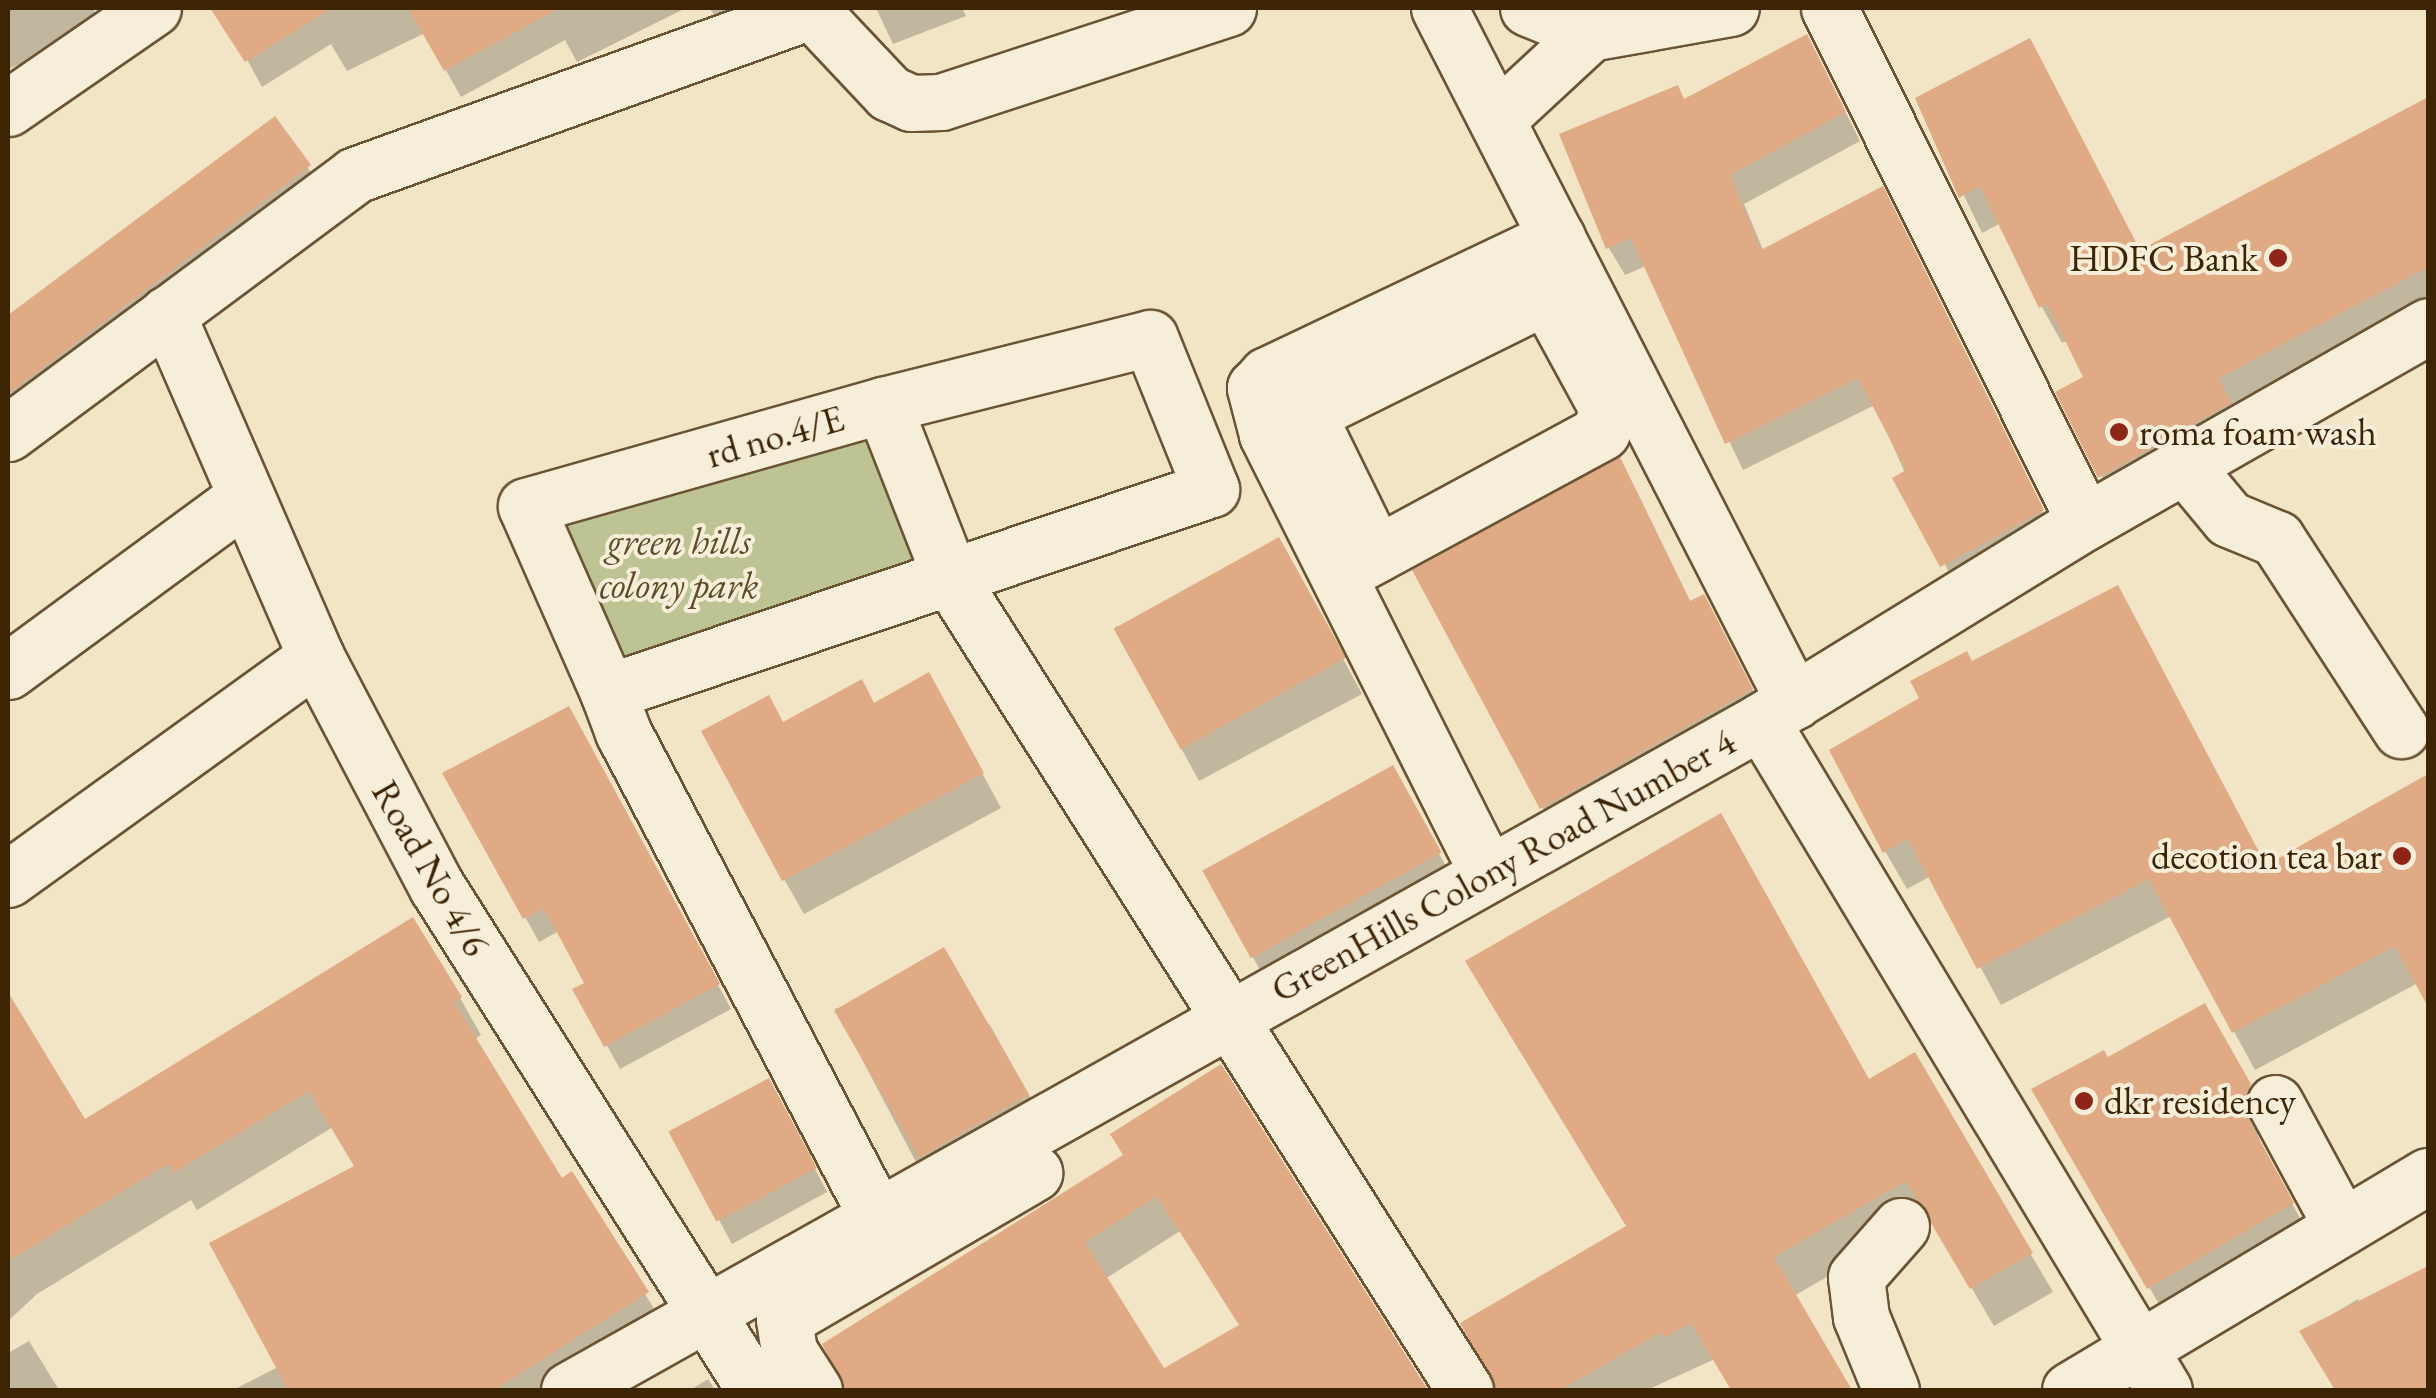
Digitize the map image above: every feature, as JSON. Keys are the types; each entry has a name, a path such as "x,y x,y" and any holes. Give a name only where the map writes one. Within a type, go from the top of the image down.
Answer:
{"street":[{"path":"8,108 153,8"},
{"path":"1439,8 1557,237 1777,711 2151,1370"},
{"path":"1528,8 1590,33 1731,8"},
{"path":"1830,8 2085,522"},
{"path":"8,433 355,175 810,9 888,93 911,103 941,102 1197,11"},
{"path":"1497,119 1590,33"},
{"path":"1488,874 1357,565 1329,489 1287,424 1255,388 1267,375 1557,237"},
{"path":"1287,424 1546,296 1606,406 1602,432 1357,565"},
{"name":"Road No 4/6","path":"166,314 316,657 437,887 755,1390"},
{"name":"GreenHills Colony Road Number 4","path":"569,1390 704,1313 810,1277 876,1215 949,1198 1231,1016 1777,711 2085,522 2428,326"},
{"name":"rd no.4/E","path":"608,692 526,506 883,404 1150,338 1182,405 1211,489 952,581"},
{"path":"883,404 952,581 1465,1390"},
{"path":"2184,465 2229,519 2277,539 2401,730"},
{"path":"8,671 246,496"},
{"path":"876,1215 608,692 952,581"},
{"path":"8,879 316,657"},
{"path":"2275,1103 2342,1226"},
{"path":"814,1390 782,1333 784,1319 810,1277 949,1198 1034,1173"},
{"path":"2070,1390 2151,1370 2342,1226 2428,1176"},
{"path":"1891,1390 1861,1317 1856,1277 1902,1226"}],"green space":[{"name":"green hills colony park","path":"869,421 927,568 631,666 559,534 567,508"}],"building":[{"path":"210,8 332,8 245,62"},
{"path":"408,8 560,8 444,71"},
{"path":"1807,34 1846,112 1730,175 1761,250 1883,186 2044,510 1940,567 1892,478 1906,470 1858,378 1725,444 1631,238 1606,249 1559,134 1678,85 1684,99"},
{"path":"2030,38 2140,250 2428,97 2428,267 2219,378 2231,403 2098,478 2055,392 2083,377 2047,304 2039,308 1980,186 1959,198 1915,98"},
{"path":"275,116 311,165 8,394 8,315"},
{"path":"1620,457 1690,601 1704,594 1753,689 1540,809 1412,570"},
{"path":"1279,537 1346,658 1181,749 1114,629"},
{"path":"2118,585 2266,865 2428,774 2428,1007 2395,946 2232,1033 2149,879 1977,969 1908,839 1883,853 1829,750 1919,698 1910,681 1967,651 1972,661"},
{"path":"929,672 984,773 782,881 701,731 769,695 783,722 862,679 874,703"},
{"path":"569,706 720,984 604,1047 572,989 584,983 544,908 523,919 442,773"},
{"path":"1393,765 1441,852 1251,958 1202,871"},
{"path":"1721,813 1869,1079 1915,1052 2033,1253 1970,1289 1906,1181 1774,1257 1852,1390 1731,1390 1691,1323 1664,1338 1661,1332 1560,1390 1496,1390 1460,1323 1626,1226 1465,961"},
{"path":"413,917 462,997 454,1002 562,1178 572,1171 649,1292 494,1390 288,1390 209,1243 354,1166 309,1091 173,1173 168,1164 8,1261 8,992 85,1119"},
{"path":"944,947 1029,1094 919,1158 834,1010"},
{"path":"2205,1003 2251,1084 2244,1101 2247,1117 2294,1203 2147,1289 2031,1089 2104,1050 2108,1057"},
{"path":"1221,1064 1428,1390 845,1390 822,1344 1123,1155 1110,1134","holes":["1157,1196 1239,1325 1164,1368 1085,1242"]},
{"path":"769,1078 817,1168 716,1222 668,1132"},
{"path":"2428,1266 2428,1390 2335,1390 2299,1331"}],"place":[{"name":"HDFC Bank","path":"2278,258"},
{"name":"roma foam wash","path":"2119,432"},
{"name":"decotion tea bar","path":"2402,856"},
{"name":"dkr residency","path":"2084,1101"}]}
